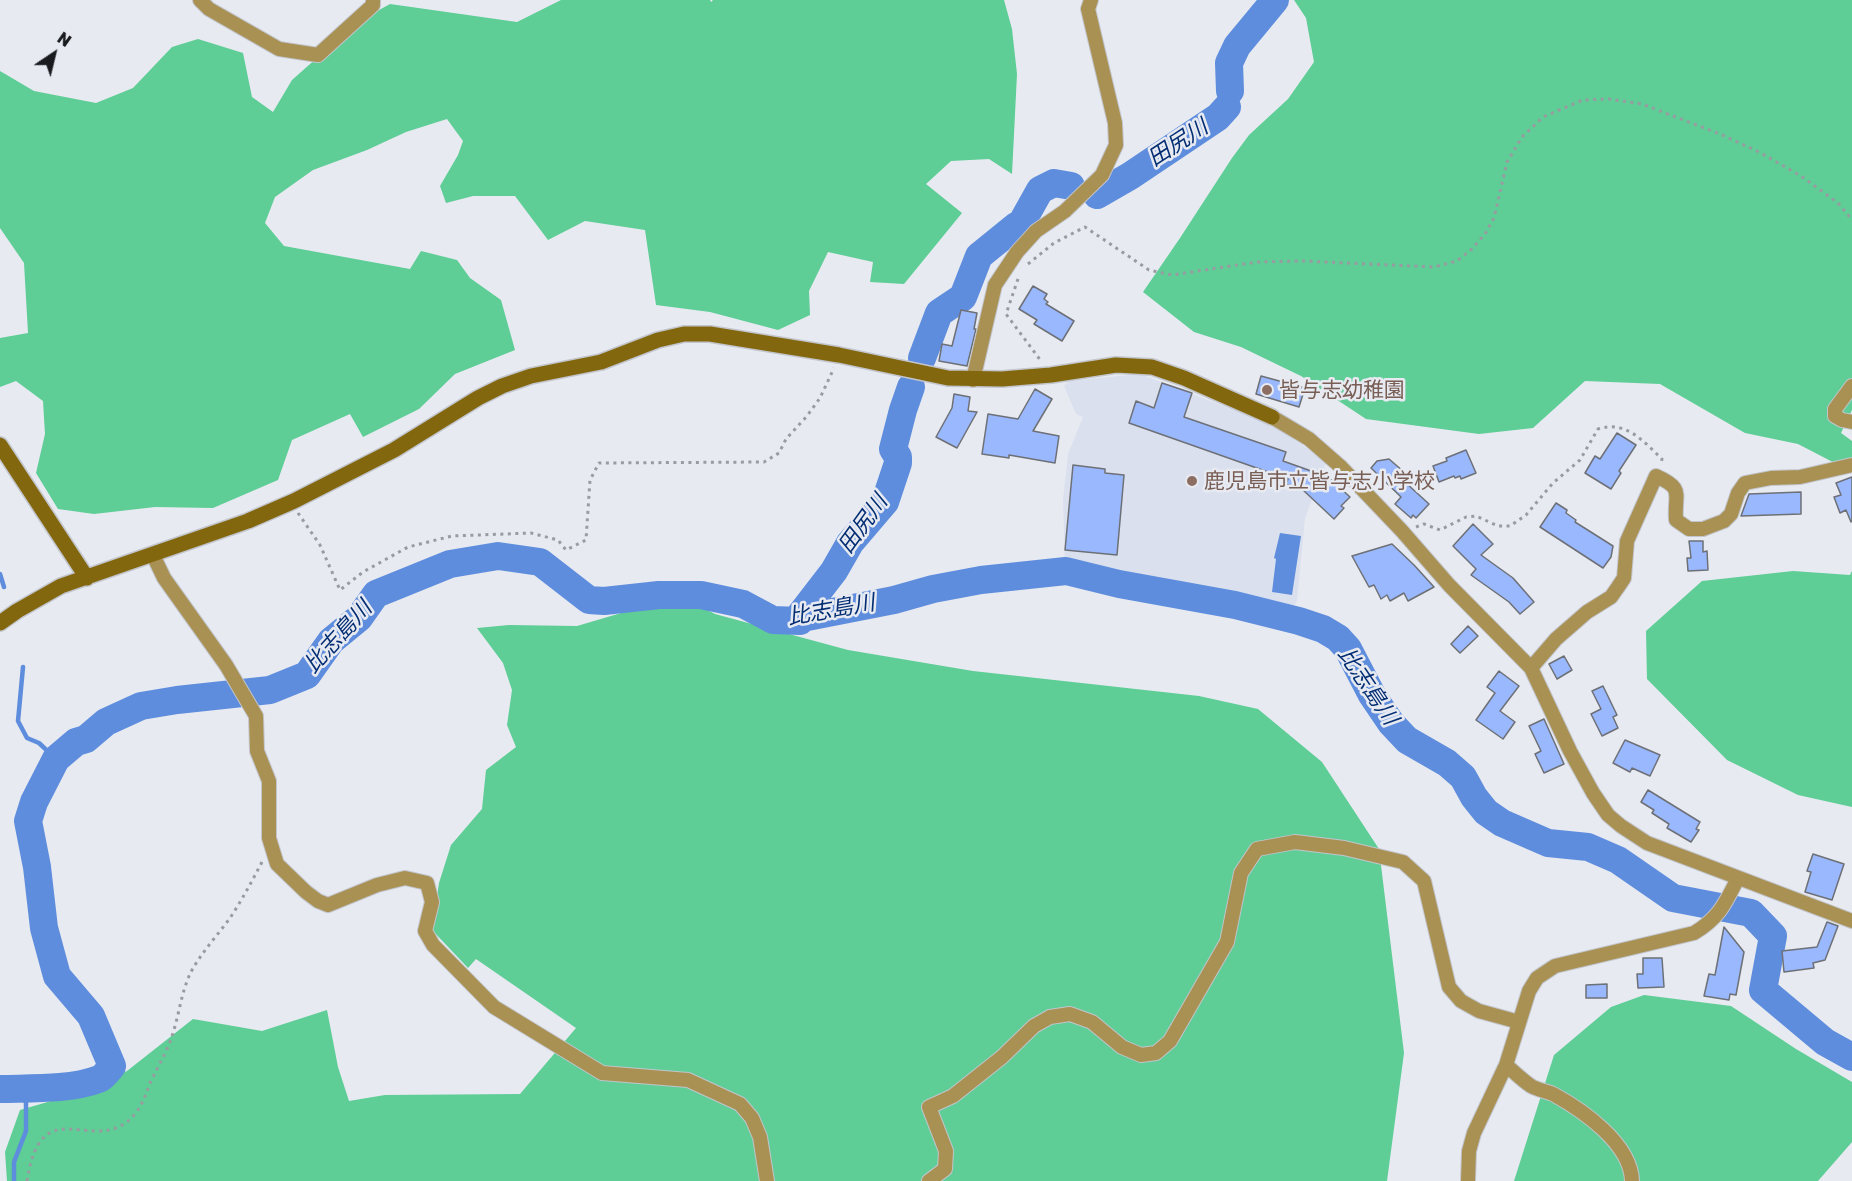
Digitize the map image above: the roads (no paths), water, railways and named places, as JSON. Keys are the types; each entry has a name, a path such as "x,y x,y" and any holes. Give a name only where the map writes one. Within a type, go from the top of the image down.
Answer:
{"street":[{"path":"200,0 209,9 279,49 318,55 373,5 373,0"},
{"path":"973,380 995,285 1017,252 1036,231 1065,211 1102,175 1116,145 1115,123 1088,9 1091,0"},
{"path":"0,623 50,591 248,521 290,502 384,455 502,386 531,376 601,362 658,340 684,334 710,334 839,355 948,378 973,380 1051,375 1116,365 1152,367 1185,378 1272,417 1309,439 1325,453 1402,531 1449,585 1532,668 1570,751 1593,793 1608,814 1621,826 1647,843 1852,921"},
{"path":"1852,386 1835,409 1835,416 1852,422"},
{"path":"0,445 87,578"},
{"path":"1532,668 1556,639 1587,612 1611,597 1624,578 1627,541 1656,476 1673,484 1676,491 1676,520 1689,529 1703,529 1724,521 1731,514 1738,493 1745,483 1771,478 1800,477 1852,465"},
{"path":"153,555 164,578 226,665 256,716 257,751 269,781 269,838 272,853 285,874 294,879 312,897 328,905 369,888 405,878 427,883 432,902 425,931 433,945 494,1007 602,1073 688,1080 740,1104 752,1118 760,1137 767,1181"},
{"path":"929,1181 945,1169 946,1151 929,1107 953,1096 1002,1057 1034,1026 1050,1017 1070,1014 1092,1022 1122,1047 1141,1055 1156,1053 1170,1041 1227,942 1240,873 1257,849 1295,842 1344,848 1403,861 1424,881 1449,987 1461,1001 1479,1011 1519,1022"},
{"path":"1468,1181 1469,1151 1474,1133 1506,1065 1529,991 1537,978 1555,966 1694,933 1719,914 1738,878"},
{"path":"1506,1065 1532,1087 1552,1094 1611,1136 1624,1153 1632,1169 1632,1181"}],"water":[{"path":"1280,533 1301,536 1292,595 1272,592 1276,559 1274,558"}],"waterway":[{"name":"田尻川","path":"1230,91 1229,63 1237,46 1275,0"},
{"name":"田尻川","path":"1097,195 1130,176 1218,117 1227,107"},
{"name":"田尻川","path":"922,358 939,313 963,297 979,256 1021,224 1040,190 1054,183 1071,186"},
{"name":"比志島川","path":"0,1089 50,1088 88,1083 101,1078 112,1066 91,1016 57,976 44,928 37,867 28,821 34,802 56,759 76,742 86,739 106,722 141,706 270,690 307,675 331,641 359,618 376,594 450,564 498,556 540,562 589,600 604,601 659,595 701,595 743,604 773,620 800,621 797,619 834,571 850,543 885,502 898,463 898,457 893,449 911,387"},
{"name":"比志島川","path":"797,619 981,580 1066,571 1119,584 1235,605 1323,629 1338,638 1348,649 1372,695 1391,723 1407,740 1447,763 1463,777 1486,812 1502,823 1548,843 1588,847 1618,860 1673,898 1751,913 1773,936 1763,990 1825,1042 1852,1057"},
{"path":"0,574 4,587"},
{"path":"23,667 18,721 27,738 39,743 56,759"},
{"path":"12,1089 26,1102 26,1131 14,1162 14,1181"}],"place":[{"name":"皆与志幼稚園","path":"1267,390"},
{"name":"鹿児島市立皆与志小学校","path":"1192,481"}]}
